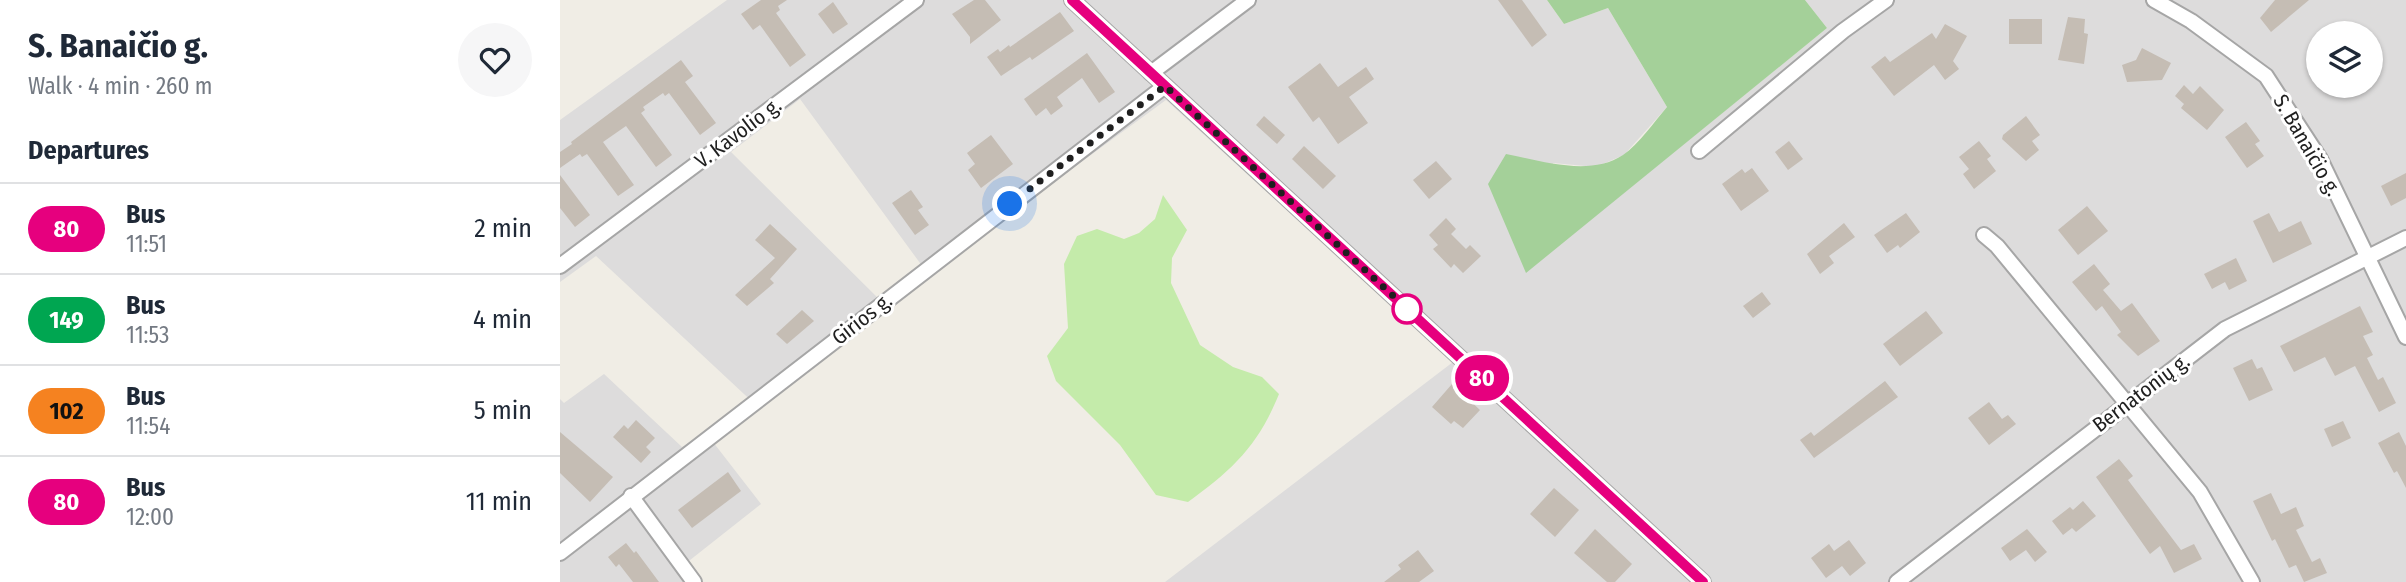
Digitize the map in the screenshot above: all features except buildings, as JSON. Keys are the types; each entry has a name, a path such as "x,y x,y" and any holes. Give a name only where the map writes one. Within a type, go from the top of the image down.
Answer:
{"street":[{"name":"V. Kavolio g.","path":"560,266 916,0"},
{"path":"1072,0 1703,582"},
{"path":"1151,73 1248,0"},
{"path":"1699,150 1843,31 1886,0"},
{"name":"S. Banaičio g.","path":"2154,0 2191,21 2266,76 2320,159 2406,337"},
{"name":"Girios g.","path":"560,553 1165,86"},
{"path":"1984,235 2128,403 2200,492 2252,582"},
{"name":"Bernatonių g.","path":"1897,582 2225,328 2406,238"},
{"path":"631,496 694,582"}],"shaded area":[{"path":"727,0 1547,0 1564,24 1608,8 1667,107 1624,155 1596,167 1553,163 1526,272 1827,28 1805,0 2406,0 2406,582 1165,582 1453,362 1166,100 928,274 800,99 731,152 888,308 759,408 596,256 560,282 560,120"},
{"path":"604,374 682,447 706,433 761,504 685,564 698,582 560,582 560,399 564,403"}],"green space":[{"path":"1547,0 1805,0 1827,28 1526,273 1488,184 1506,154 1566,165 1610,162 1635,145 1667,107 1608,8 1564,24"},
{"path":"1163,195 1187,230 1172,258 1171,283 1200,345 1233,367 1262,377 1279,394 1253,443 1218,479 1188,502 1156,495 1120,445 1056,381 1047,356 1068,328 1064,264 1077,236 1097,229 1124,239 1139,233 1155,219"}],"bus line":[{"name":"80","path":"1072,0 1703,582"}],"route":[{"path":"1010,204 1165,86 1415,316 1407,309"}]}
